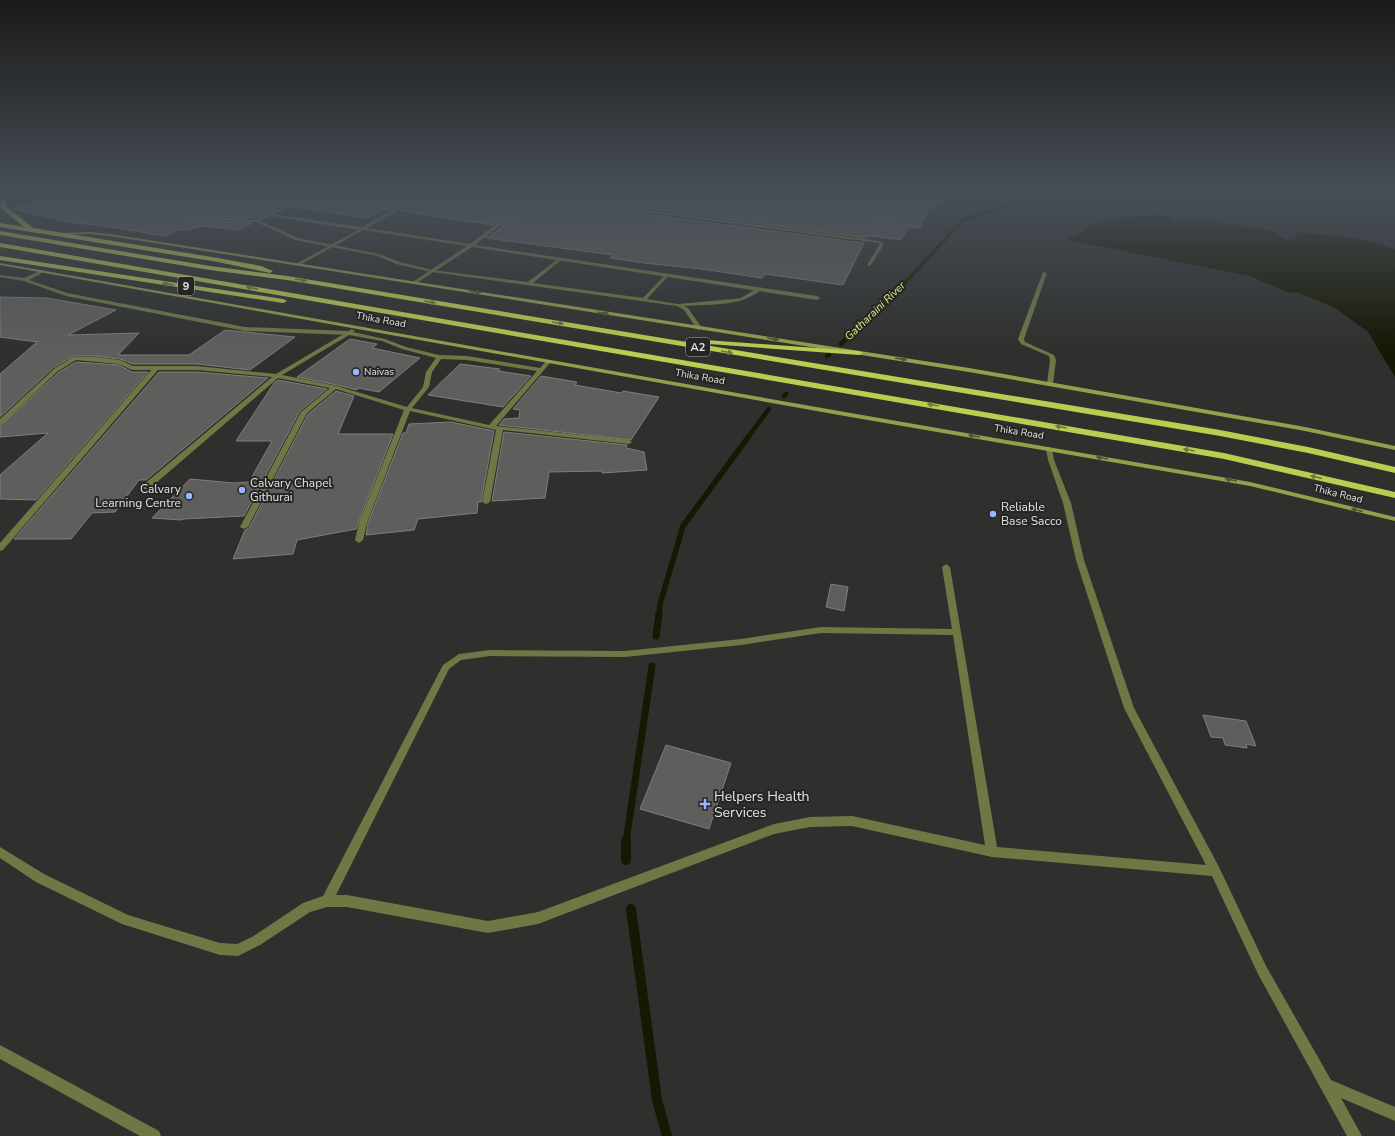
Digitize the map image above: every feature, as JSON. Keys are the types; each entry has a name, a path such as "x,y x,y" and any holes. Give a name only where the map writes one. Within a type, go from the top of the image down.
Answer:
{"highway":[{"name":"Thika Road","path":"6,246 1187,449 1395,495"},
{"name":"A2","path":"76,246 182,264 287,278 1220,433 1308,450 1395,470"},
{"path":"132,246 260,268 287,278"},
{"name":"9","path":"0,258 260,298 373,309"},
{"path":"642,337 859,353"}],"main road":[{"path":"181,246 1050,384 1304,429 1395,448"},
{"name":"Thika Road","path":"0,264 548,362 1250,484 1395,519"}],"street":[{"path":"298,264 331,246"},
{"path":"331,246 379,255 398,264 432,271 678,305 733,301 742,299 760,289"},
{"path":"470,246 817,298"},
{"path":"415,283 470,246"},
{"path":"869,265 881,246"},
{"path":"529,284 559,259"},
{"path":"25,280 42,271"},
{"path":"1046,273 1021,339 1023,343 1051,355 1053,360 1050,384"},
{"path":"644,300 666,275"},
{"path":"0,276 25,280 66,294 245,329 348,333 383,340 404,348 439,357 467,358 541,370"},
{"path":"678,305 686,309 699,328"},
{"path":"146,487 277,376 348,333 360,328"},
{"path":"359,540 363,523 408,410 426,387 429,372 439,357"},
{"path":"0,423 56,370 76,358 96,358 120,362 132,368 197,368 277,376 335,387 408,410 491,427 629,442"},
{"path":"491,427 548,362"},
{"path":"0,548 156,368"},
{"path":"244,527 304,412 335,387"},
{"path":"486,502 500,428"},
{"path":"1049,449 1051,460 1067,503 1080,560 1129,708 1215,871 1262,970 1355,1136"},
{"path":"946,568 992,852"},
{"path":"327,901 446,667 459,657 490,653 625,654 741,642 821,630 957,632"},
{"path":"0,852 40,878 126,920 220,949 238,950 256,941 307,908 327,901 347,901 488,927 538,918 774,829 810,822 852,821 992,852 1215,871"},
{"path":"0,1052 154,1136"},
{"path":"1325,1084 1395,1114"}],"shaded area":[{"path":"1098,246 1384,246 1395,249 1395,377 1368,332 1335,308 1300,293 1287,292 1250,276"}],"building":[{"path":"546,246 862,246 843,285 765,274 762,278 610,258 613,255"},
{"path":"0,297 47,298 116,310 68,335 139,333 118,355 189,355 225,330 295,337 250,370 197,364 133,364 120,359 96,356 73,356 53,368 0,417 0,374 37,342 0,337"},
{"path":"350,339 377,344 372,348 420,358 379,392 358,388 357,390 297,377"},
{"path":"76,362 119,365 132,372 148,372 36,500 0,499 0,475 48,433 0,437 0,426 59,372"},
{"path":"460,364 500,369 498,371 531,376 503,407 428,395"},
{"path":"159,372 197,372 268,378 146,480 139,480 115,512 92,513 71,539 14,539"},
{"path":"541,376 577,382 575,385 621,393 623,391 659,397 631,440 499,425 504,419 519,418 520,410 513,409"},
{"path":"278,380 327,389 300,411 244,516 181,520 152,518 190,479 234,483 249,482 272,441 236,441 274,383"},
{"path":"336,391 354,396 338,434 393,434 356,529 297,540 293,554 233,559 245,530 249,528 308,414"},
{"path":"451,422 494,431 481,502 478,502 477,513 418,519 414,530 366,535 368,523 403,433 406,433 409,424"},
{"path":"504,432 627,445 626,448 644,452 647,470 602,473 602,471 549,472 545,498 492,501"},
{"path":"831,584 848,587 844,611 826,607"},
{"path":"1203,715 1246,721 1256,746 1246,744 1247,748 1225,745 1223,738 1211,737"},
{"path":"666,745 731,763 709,829 640,809"}],"waterway":[{"name":"Gatharaini River","path":"890,299 939,246"},
{"name":"Gatharaini River","path":"841,344 890,299"},
{"path":"748,437 769,409"},
{"path":"659,614 660,604 683,526 749,436"},
{"path":"656,636 659,613"},
{"path":"626,842 652,666"},
{"path":"626,842 626,860"},
{"path":"631,909 657,1100 667,1136"}],"place":[{"name":"Naivas","path":"356,372"},
{"name":"Calvary Chapel Githurai","path":"242,490"},
{"name":"Calvary Learning Centre","path":"189,496"},
{"name":"Reliable Base Sacco","path":"993,514"},
{"name":"Helpers Health Services","path":"705,804"}]}
